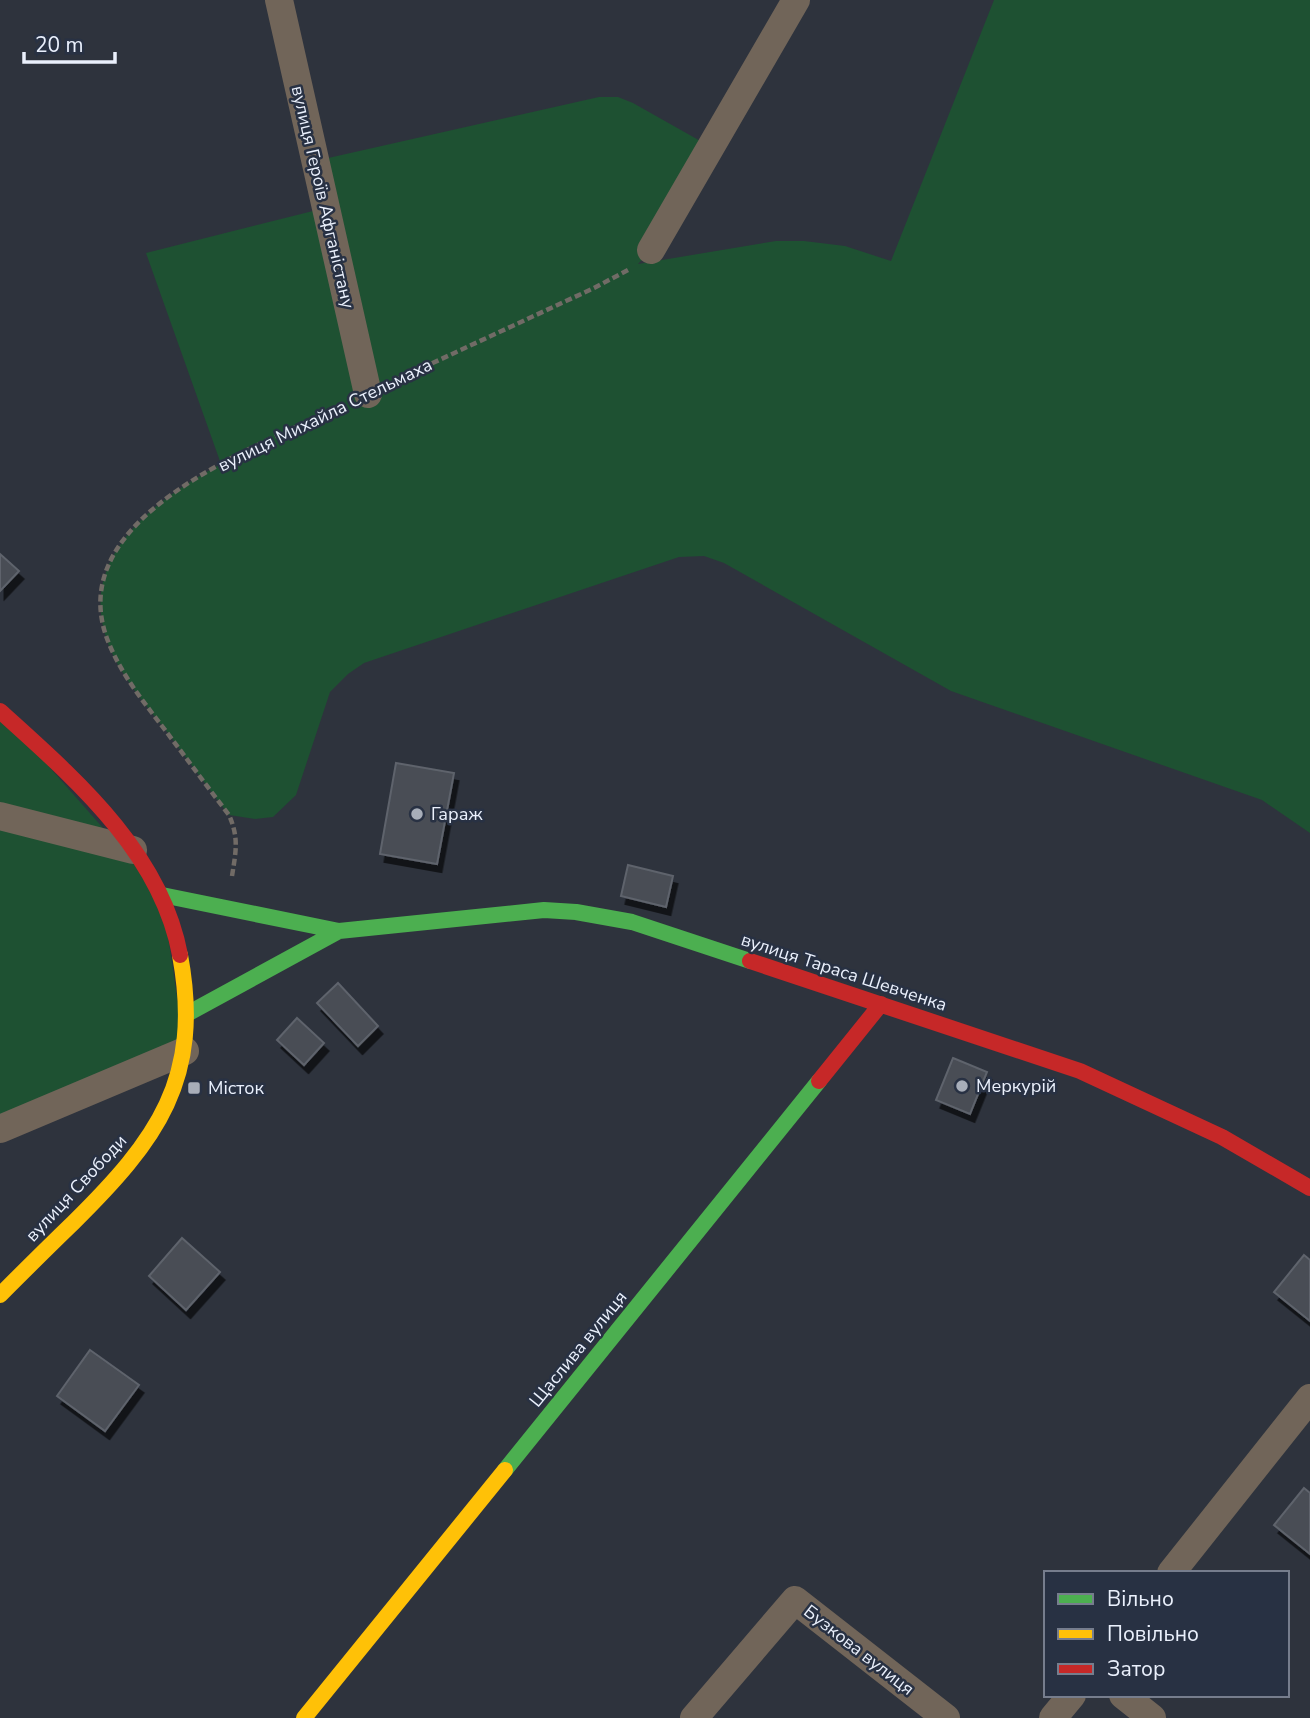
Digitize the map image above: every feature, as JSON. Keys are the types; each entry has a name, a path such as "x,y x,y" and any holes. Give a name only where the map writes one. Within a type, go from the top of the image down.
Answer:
{"street":[{"name":"вулиця Героїв Афганістану","path":"279,0 368,394"},
{"path":"651,250 796,0"},
{"name":"вулиця Свободи","path":"0,710 72,776 133,850 162,895 182,963 187,1014 184,1051 173,1093 155,1129 124,1171 0,1295"},
{"path":"0,816 133,850"},
{"name":"вулиця Тараса Шевченка","path":"162,895 338,931 544,909 632,922 1080,1071 1222,1137 1310,1188"},
{"name":"вулиця Тараса Шевченка","path":"187,1014 338,931"},
{"name":"Щаслива вулиця","path":"304,1718 881,1004"},
{"path":"0,1129 184,1051"},
{"path":"1173,1571 1310,1398"},
{"name":"Бузкова вулиця","path":"694,1718 795,1600 946,1718"},
{"path":"1053,1718 1070,1697"},
{"path":"1126,1697 1152,1718"}],"path":[{"name":"вулиця Михайла Стельмаха","path":"226,908 237,849 236,831 229,815 125,676 109,643 101,614 102,582 113,557 132,530 155,506 186,482 618,276 637,264 651,250"}],"green space":[{"path":"994,0 1310,0 1310,833 1262,800 951,691 724,563 704,556 679,557 364,663 330,692 296,795 273,817 255,819 229,815 126,678 109,647 101,613 102,588 109,564 138,523 178,490 221,464 146,253 325,208 315,161 599,97 618,97 711,147 651,250 638,264 776,241 845,246 891,261"},
{"path":"0,711 162,895 185,1051 0,1129"}],"building":[{"path":"0,554 19,571 0,591"},
{"name":"Гараж","path":"396,763 454,773 437,864 380,854"},
{"path":"628,865 673,876 666,907 621,896"},
{"path":"338,983 378,1026 358,1046 317,1003"},
{"path":"297,1018 324,1043 304,1065 277,1040"},
{"name":"Меркурій","path":"953,1058 987,1072 970,1114 936,1100"},
{"path":"182,1238 220,1272 186,1310 149,1276"},
{"path":"1304,1255 1310,1260 1310,1321 1274,1292"},
{"path":"90,1350 139,1385 105,1431 57,1396"},
{"path":"1304,1488 1310,1493 1310,1554 1274,1525"}],"traffic: fast":[{"path":"162,895 339,931 544,910 576,912 632,922 750,961"},
{"path":"187,1014 339,931"},
{"path":"505,1470 819,1081"}],"traffic: slow":[{"path":"0,1295 103,1193 150,1134 167,1104 178,1072 185,1038 185,999 180,955"},
{"path":"304,1718 505,1470"}],"traffic: jam":[{"path":"0,711 84,790 134,850 154,883 170,918 180,955"},
{"path":"750,961 1080,1071 1222,1137 1310,1188"},
{"path":"819,1081 881,1004"}],"place":[{"name":"Гараж","path":"417,814"},
{"name":"Меркурій","path":"962,1086"},
{"name":"Місток","path":"194,1088"}]}
